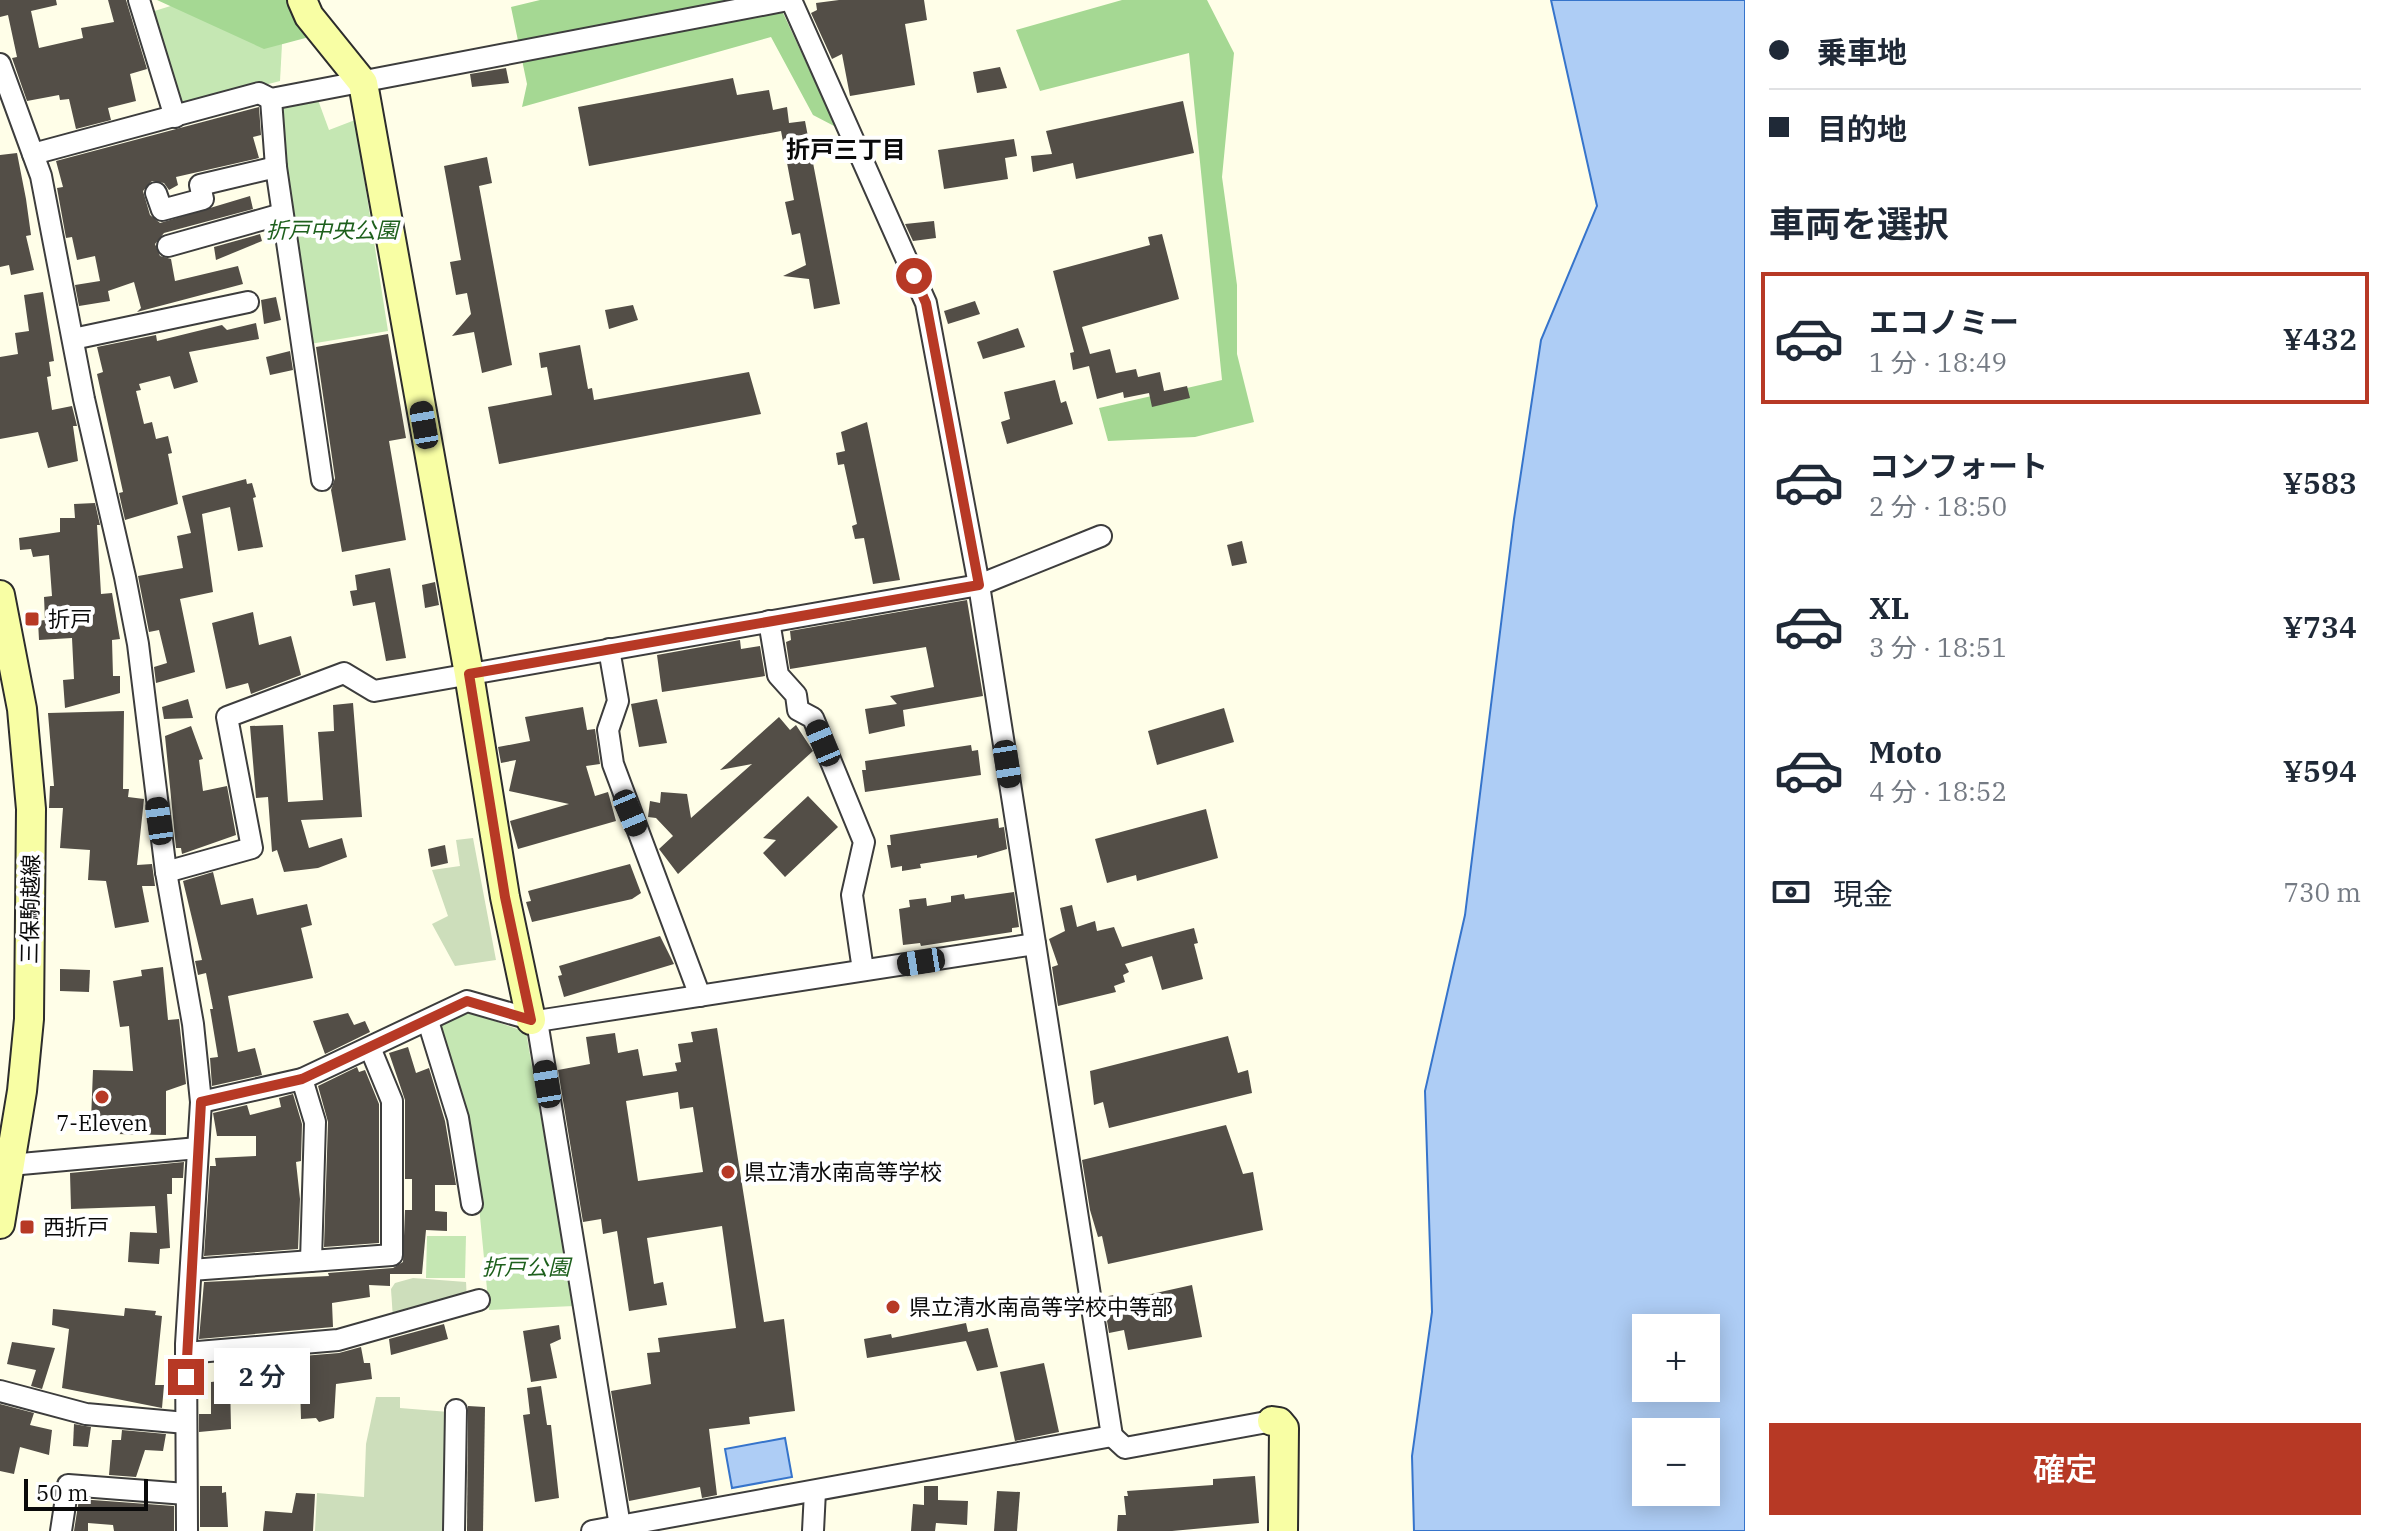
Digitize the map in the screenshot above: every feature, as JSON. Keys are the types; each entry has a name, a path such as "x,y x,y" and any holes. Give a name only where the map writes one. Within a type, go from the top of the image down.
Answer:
{"street":[{"path":"139,0 175,117"},
{"path":"302,0 309,16 363,83 469,674 505,897 534,1020 606,1529 1112,1436"},
{"path":"33,154 259,93 271,99 363,83 790,0 926,303 979,585 1112,1436 1125,1448 1279,1422 1284,1428 1283,1531"},
{"path":"0,64 33,154 55,236 73,339 138,644 166,872 193,1024 201,1102 186,1353 187,1531"},
{"path":"271,99 282,214 322,480"},
{"path":"156,193 162,210 203,199 200,185 276,167"},
{"path":"168,246 282,214"},
{"path":"73,339 248,302"},
{"path":"166,872 252,848 227,717 344,673 374,691 979,585 1101,536"},
{"name":"三保駒越線","path":"0,595 22,709 31,809 29,1019 0,1224"},
{"path":"769,621 778,675 796,695 798,710 813,718 864,842 852,895 863,970"},
{"path":"609,649 618,701 608,730 613,764 700,996"},
{"path":"201,1102 302,1079 371,1050 467,1001 534,1020 1035,944"},
{"path":"428,1021 458,1118 472,1204"},
{"path":"191,1270 392,1255 392,1101 371,1050"},
{"path":"302,1079 315,1122 311,1261"},
{"path":"10,1165 198,1148"},
{"path":"186,1353 270,1349 338,1340 479,1300"},
{"path":"0,1391 86,1414 186,1423"},
{"path":"454,1531 456,1410"},
{"path":"61,1531 68,1485 186,1494"},
{"path":"813,1531 815,1491"}],"green space":[{"path":"157,0 293,0 313,36 264,49"},
{"path":"190,0 258,0 282,44 280,81 178,107 148,13"},
{"path":"540,0 777,0 836,127 813,115 771,37 522,107 527,84 511,7"},
{"path":"1122,0 1207,0 1234,53 1222,177 1237,285 1237,354 1254,422 1195,437 1108,441 1099,408 1222,380 1189,53 1040,91 1016,30"},
{"name":"折戸中央公園","path":"318,100 329,130 355,120 388,331 310,344 277,117 284,107"},
{"path":"473,838 496,960 455,966 432,924 448,916 432,870 460,866 456,840"},
{"name":"折戸公園","path":"469,1012 526,1032 574,1306 489,1310 475,1164 438,1024"},
{"path":"427,1236 466,1236 465,1278 426,1278"},
{"path":"413,1278 466,1282 467,1300 393,1319 391,1289 395,1283"},
{"path":"376,1397 400,1397 400,1408 449,1412 446,1531 315,1531 317,1493 364,1497 366,1444"}],"water":[{"path":"1551,0 1745,0 1745,1531 1414,1531 1412,1456 1432,1312 1425,1091 1465,915 1514,519 1541,340 1597,206"},
{"path":"785,1438 792,1477 732,1488 725,1449"}],"building":[{"path":"0,0 56,0 57,5 31,11 39,48 83,38 81,28 114,22 108,0 126,0 147,69 130,74 136,101 108,108 111,120 76,129 69,99 60,100 59,95 27,101 12,58 17,57 8,15 0,17"},
{"path":"924,0 927,20 905,24 915,85 850,96 842,54 832,59 811,13 817,10 816,3"},
{"path":"1000,67 1007,88 977,93 973,72"},
{"path":"506,68 509,83 472,87 470,74"},
{"path":"733,78 737,95 769,90 773,110 787,107 789,123 805,121 840,304 814,309 809,279 783,276 806,265 800,233 792,235 785,202 794,200 781,131 589,166 578,107"},
{"path":"1183,101 1194,153 1076,179 1073,163 1033,172 1031,156 1052,154 1046,131"},
{"path":"259,107 261,135 253,137 259,158 176,177 178,185 169,190 164,183 152,181 143,191 150,215 160,223 250,196 253,209 164,233 155,244 160,256 171,259 175,281 238,266 243,284 137,312 141,308 134,282 108,291 110,301 79,306 75,285 100,281 95,256 77,260 72,237 66,238 57,188 63,187 56,161"},
{"path":"1014,139 1017,156 1005,158 1008,179 944,189 938,150"},
{"path":"17,153 31,235 26,236 34,270 11,275 9,265 0,267 0,155"},
{"path":"487,157 492,183 479,186 512,365 482,373 474,332 452,336 471,314 467,293 456,295 450,262 461,260 444,166"},
{"path":"934,221 936,238 913,241 905,224"},
{"path":"260,234 262,241 216,260 214,247"},
{"path":"1162,234 1179,299 1082,327 1090,354 1110,349 1116,373 1136,369 1138,377 1160,372 1164,391 1187,386 1190,398 1152,407 1149,393 1124,398 1123,392 1097,399 1089,366 1073,370 1070,353 1074,352 1053,271 1150,245 1148,237"},
{"path":"43,292 54,361 49,362 51,376 47,377 52,410 72,406 77,426 73,426 78,461 48,468 38,432 0,439 0,357 18,354 15,333 29,331 24,295"},
{"path":"276,297 281,320 264,324 261,300"},
{"path":"975,301 980,314 948,324 944,311"},
{"path":"633,305 638,320 609,329 605,310"},
{"path":"256,323 259,339 189,352 198,382 174,389 170,376 139,384 141,390 136,391 144,424 152,422 156,439 168,436 172,453 168,454 178,504 125,520 119,493 123,492 97,374 103,372 97,347 156,335 157,341 222,325 227,330"},
{"path":"1018,328 1025,347 983,359 977,342"},
{"path":"388,334 406,438 389,441 406,540 342,552 331,490 335,478 316,347"},
{"path":"580,345 588,389 592,388 594,400 749,372 761,414 499,464 488,407 552,395 547,367 541,368 539,353"},
{"path":"290,351 293,370 270,375 266,357"},
{"path":"1055,380 1061,403 1066,401 1073,424 1007,444 1001,422 1010,419 1004,392"},
{"path":"867,422 900,580 873,584 864,538 855,539 852,526 857,524 844,464 838,465 836,453 845,451 841,432"},
{"path":"246,479 247,484 252,483 256,497 253,498 263,547 238,551 230,507 202,514 213,592 180,599 195,672 156,683 154,667 167,663 159,630 149,632 138,576 183,568 177,536 191,533 182,496"},
{"path":"95,503 100,525 97,525 101,594 112,593 120,639 112,640 113,676 120,676 120,693 65,708 63,680 74,679 72,638 39,640 38,621 45,620 44,597 52,596 49,555 33,557 31,549 20,550 19,538 60,532 60,518 75,518 74,504"},
{"path":"1242,541 1247,563 1232,566 1227,545"},
{"path":"390,568 406,658 386,661 375,602 353,606 350,591 357,590 355,575"},
{"path":"435,582 439,605 425,608 422,585"},
{"path":"967,600 983,696 903,710 905,726 869,734 865,709 897,704 890,696 934,687 926,647 790,669 786,642 791,640 790,631"},
{"path":"253,612 259,645 291,636 301,675 251,694 248,683 226,689 212,623"},
{"path":"740,640 741,649 760,646 765,676 662,692 657,655"},
{"path":"188,699 193,718 164,719 162,707"},
{"path":"657,699 667,743 639,747 631,704"},
{"path":"353,703 362,817 301,820 309,848 342,838 347,857 318,868 284,872 277,850 272,852 268,797 256,798 250,726 283,725 288,802 323,800 318,732 334,731 333,705"},
{"path":"583,707 587,730 595,729 600,764 586,766 595,796 608,792 616,821 518,849 510,821 569,804 509,791 516,760 501,763 498,747 530,741 525,717"},
{"path":"1224,708 1234,742 1157,765 1148,731"},
{"path":"124,711 123,789 129,789 128,797 144,799 137,865 152,864 155,886 142,886 149,922 115,928 106,881 88,880 90,850 60,848 63,808 49,808 50,786 54,786 48,713"},
{"path":"779,717 790,730 796,725 813,751 678,874 659,849 673,836 656,818 648,817 650,801 660,803 661,792 687,794 691,818 752,764 720,770"},
{"path":"191,726 203,759 199,760 203,791 227,786 236,835 182,854 181,848 176,848 165,736"},
{"path":"971,745 972,751 978,750 981,775 865,792 862,770 866,770 865,761"},
{"path":"808,796 838,827 785,877 763,853 776,840 763,838"},
{"path":"1206,809 1218,858 1137,881 1136,875 1107,883 1095,839"},
{"path":"998,818 999,828 1004,827 1007,849 977,858 977,855 920,864 921,868 902,871 902,866 891,868 887,845 891,845 890,835"},
{"path":"445,845 448,863 431,867 428,849"},
{"path":"630,864 641,893 632,899 532,922 526,902 531,901 528,891"},
{"path":"213,872 221,905 253,898 257,915 307,904 312,925 301,928 313,978 228,996 238,1052 255,1048 262,1075 212,1086 210,1058 218,1057 210,1009 213,1009 206,973 198,975 195,961 202,960 183,881"},
{"path":"1014,892 1019,927 1012,928 1012,932 921,946 920,943 903,945 899,909 910,907 909,900 926,898 927,906 951,902 951,896 964,894 965,899"},
{"path":"1072,905 1077,927 1095,921 1097,931 1114,927 1122,947 1194,928 1198,943 1194,944 1203,979 1162,990 1152,956 1125,964 1129,972 1123,975 1125,982 1114,986 1116,992 1058,1006 1052,967 1058,965 1049,939 1065,931 1060,908"},
{"path":"660,936 674,964 564,997 558,976 562,975 559,966"},
{"path":"163,967 168,1020 179,1019 186,1084 166,1091 166,1135 115,1134 116,1121 91,1120 93,1070 133,1071 129,1026 120,1027 113,981 142,976 141,970"},
{"path":"60,969 90,970 89,992 60,991"},
{"path":"348,1013 354,1025 365,1021 370,1032 325,1054 313,1021"},
{"path":"717,1028 764,1322 784,1319 795,1411 749,1417 750,1424 709,1429 717,1495 702,1498 700,1487 629,1501 611,1391 651,1384 647,1353 660,1352 658,1338 736,1328 722,1226 647,1238 654,1284 663,1282 667,1305 629,1311 617,1231 603,1234 601,1219 583,1222 558,1070 590,1064 586,1037 615,1033 618,1053 638,1049 643,1076 677,1071 675,1063 681,1062 678,1044 693,1042 691,1032","holes":["678,1092 680,1109 693,1107 703,1172 638,1181 626,1101"]},
{"path":"1228,1036 1238,1073 1248,1070 1252,1093 1109,1128 1103,1102 1094,1105 1090,1071"},
{"path":"408,1047 416,1073 429,1068 445,1121 456,1185 435,1185 435,1211 447,1212 447,1231 426,1230 422,1274 390,1274 390,1286 369,1285 370,1297 332,1303 333,1327 199,1339 204,1282 329,1276 328,1273 393,1268 403,1262 405,1210 412,1210 412,1179 405,1179 405,1100 389,1053"},
{"path":"357,1067 359,1072 365,1070 379,1104 379,1243 324,1247 328,1122 318,1086"},
{"path":"293,1094 302,1124 301,1161 296,1162 300,1199 298,1249 204,1256 210,1166 216,1166 215,1158 256,1156 256,1136 217,1136 213,1113 247,1105 250,1115 281,1107 279,1098"},
{"path":"1226,1125 1243,1174 1253,1172 1263,1230 1108,1264 1102,1236 1098,1237 1090,1210 1082,1160"},
{"path":"184,1162 183,1178 172,1178 172,1194 167,1194 170,1248 160,1249 159,1264 128,1262 130,1232 157,1233 155,1206 71,1209 70,1173"},
{"path":"1192,1285 1202,1337 1128,1350 1124,1330 1109,1333 1103,1297 1114,1295 1115,1302"},
{"path":"125,1308 156,1311 155,1315 162,1316 155,1385 164,1385 162,1408 62,1388 69,1329 52,1325 53,1309 124,1316"},
{"path":"966,1323 968,1332 988,1328 998,1367 977,1371 966,1341 867,1358 864,1339 891,1334 892,1338"},
{"path":"444,1324 448,1339 391,1355 389,1339"},
{"path":"559,1325 561,1339 550,1344 557,1378 531,1382 523,1331"},
{"path":"12,1342 55,1348 42,1389 31,1386 36,1370 7,1364"},
{"path":"361,1347 364,1363 370,1363 372,1379 336,1384 334,1418 319,1422 316,1418 301,1419 300,1384 297,1382 231,1385 229,1362 339,1353"},
{"path":"1044,1363 1059,1432 1015,1441 1000,1372"},
{"path":"230,1380 231,1429 199,1432 199,1414 211,1414 211,1382"},
{"path":"541,1386 547,1425 551,1425 559,1498 535,1502 523,1415 530,1414 527,1388"},
{"path":"0,1404 34,1413 30,1425 52,1430 49,1455 20,1447 14,1474 0,1471"},
{"path":"468,1406 485,1407 483,1531 467,1531"},
{"path":"74,1424 91,1427 88,1447 73,1446"},
{"path":"122,1430 166,1434 163,1451 145,1450 136,1477 109,1475 112,1440 121,1440"},
{"path":"1255,1476 1259,1523 1172,1531 1117,1531 1118,1515 1126,1515 1124,1496 1128,1496 1127,1491 1213,1485 1213,1479"},
{"path":"200,1486 222,1486 222,1493 226,1492 228,1527 200,1527"},
{"path":"924,1486 938,1486 938,1500 968,1501 967,1525 936,1523 935,1531 911,1531 913,1504 924,1505"},
{"path":"997,1491 1020,1492 1017,1531 994,1531"},
{"path":"296,1493 315,1494 313,1531 263,1531 265,1511 292,1513"},
{"path":"79,1499 174,1506 174,1531 114,1531 113,1525 88,1523 88,1531 74,1531"}],"place":[{"name":"折戸","path":"32,619"},
{"name":"7-Eleven","path":"102,1097"},
{"name":"県立清水南高等学校","path":"728,1172"},
{"name":"西折戸","path":"27,1227"},
{"name":"県立清水南高等学校中等部","path":"893,1307"}],"district":[{"name":"折戸三丁目","path":"846,150"}],"route":[{"path":"186,1377 201,1102 302,1079 371,1050 467,1001 531,1020 505,897 469,674 979,585 926,303 914,276"}]}
